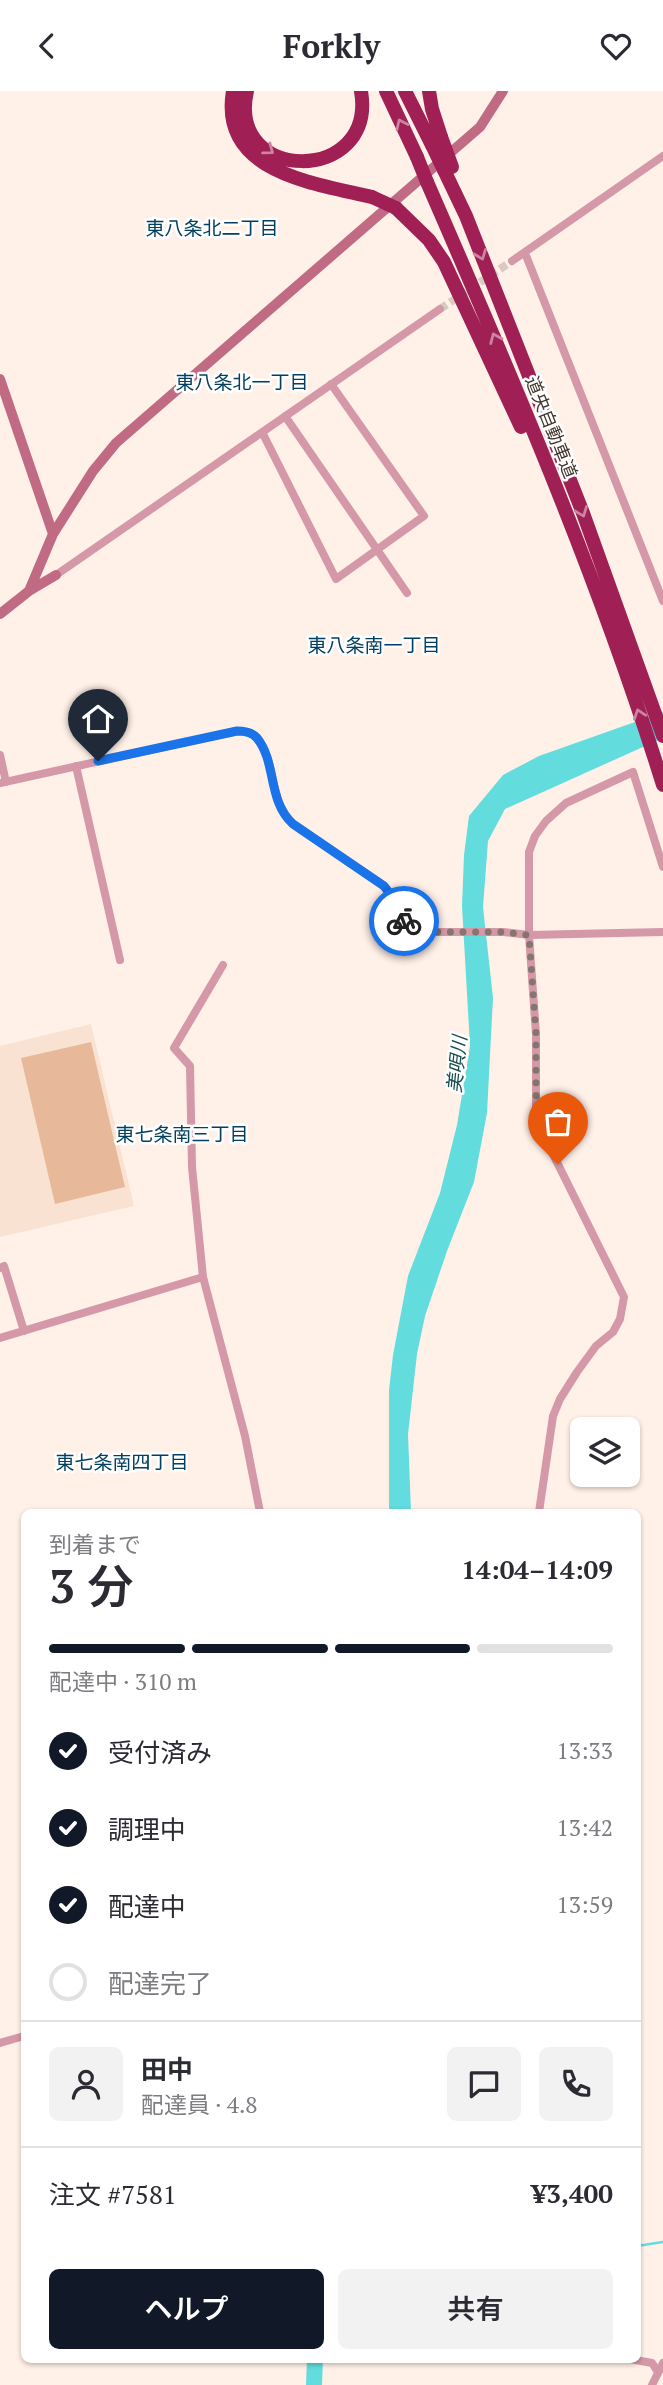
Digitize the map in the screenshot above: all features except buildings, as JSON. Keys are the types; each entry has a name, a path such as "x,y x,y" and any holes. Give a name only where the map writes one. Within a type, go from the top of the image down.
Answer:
{"highway":[{"path":"233,91 231,103 238,137 261,162 274,170 372,197 396,208 429,240 444,263 583,558"},
{"path":"247,91 244,110 255,138 277,157 299,162 322,159 348,143 359,124 362,111 361,91"},
{"name":"道央自動車道","path":"386,91 498,345 583,558 662,780"},
{"name":"道央自動車道","path":"405,91 436,141 448,169 583,513 663,736"},
{"path":"429,91 436,141"}],"street":[{"path":"29,591 53,534 93,471 116,443 480,127 503,91"},
{"path":"512,261 663,156"},
{"path":"525,253 663,601"},
{"path":"0,614 29,591 440,309"},
{"path":"0,379 53,534"},
{"path":"262,432 336,579 424,516 331,384"},
{"path":"285,416 407,593"},
{"path":"0,755 3,782 237,731 248,731 257,737 267,759 276,797 285,816 384,886 410,928 420,932 503,932 529,935 663,932"},
{"path":"76,766 120,960"},
{"path":"539,1509 553,1416 560,1399 596,1346 613,1332 620,1319 624,1297 536,1120 536,1034 529,935 528,852 546,821 566,803 633,772 663,867"},
{"path":"223,965 174,1048 190,1066 192,1167 203,1277 245,1436 259,1509"},
{"path":"0,1268 4,1266 24,1331"},
{"path":"0,1338 203,1277"},
{"path":"0,2043 21,2037"},
{"path":"641,2361 652,2363 658,2372"},
{"path":"652,2385 663,2364"}],"shaded area":[{"path":"91,1024 134,1206 0,1237 0,1046"},
{"path":"91,1042 125,1187 55,1204 21,1058"}],"water":[{"path":"663,712 663,738 505,809 488,841 483,907 493,998 487,1113 474,1182 425,1316 417,1354 408,1434 411,1509 389,1509 389,1390 393,1355 408,1276 440,1193 457,1125 470,1046 462,906 469,816 503,775 539,756"}],"waterway":[{"path":"641,2245 663,2242"},
{"name":"美唄川","path":"314,2385 315,2363"}],"tunnel":[{"path":"440,309 512,261"}],"way so far":[{"path":"404,921 410,928 420,932 503,932 529,935 536,1034 536,1120 558,1164"}],"district":[{"name":"東八条北二丁目","path":"212,227"},
{"name":"東八条北一丁目","path":"242,381"},
{"name":"東八条南一丁目","path":"374,644"},
{"name":"東七条南三丁目","path":"182,1133"},
{"name":"東七条南四丁目","path":"122,1461"}],"route":[{"path":"98,761 237,731 248,731 257,737 267,759 276,797 285,816 384,886 404,921"}]}
